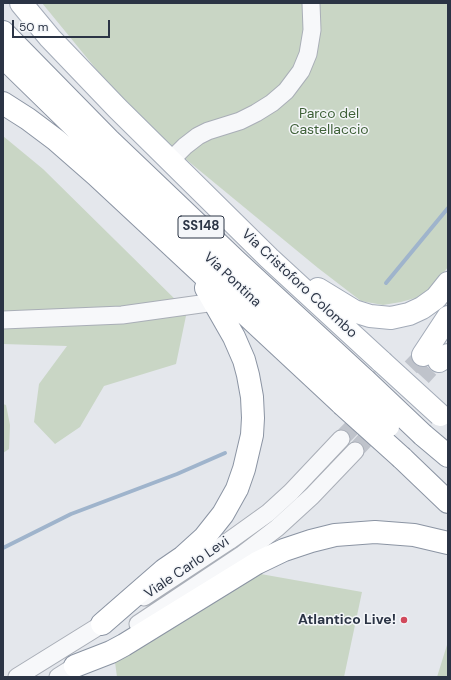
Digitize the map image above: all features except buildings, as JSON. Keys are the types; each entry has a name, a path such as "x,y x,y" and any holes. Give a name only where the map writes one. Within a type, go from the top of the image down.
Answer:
{"main road":[{"name":"Via Cristoforo Colombo","path":"21,3 59,48 170,161 269,258 445,418"},
{"path":"3,16 40,69"},
{"name":"SS148","path":"3,32 40,69"},
{"name":"Via Pontina","path":"3,57 209,258 353,392"},
{"name":"Via Cristoforo Colombo","path":"40,69 109,140 236,261 353,392 412,447 448,456"},
{"name":"Via Cristoforo Colombo","path":"3,103 34,124 72,154 192,265 353,392 412,447 448,502"},
{"path":"269,258 349,308 360,313 377,317 398,317 417,310 436,298 448,283"},
{"path":"102,624 164,570 183,557 204,538 225,510 237,489 244,469 252,435 253,418 250,386 246,366 215,302 192,265"},
{"path":"435,359 448,317"},
{"path":"412,447 448,494"},
{"name":"SS148","path":"412,447 448,482"},
{"path":"67,672 124,645 257,563 284,550 335,535 375,532 414,535 448,543"}],"street":[{"path":"170,161 194,139 208,131 240,121 256,114 277,99 291,85 304,65 310,48 312,23 311,3"},
{"path":"3,320 122,315 215,302"},
{"path":"435,359 448,329"},
{"name":"Viale Carlo Levi","path":"17,677 166,583 268,513 291,492 341,439"},
{"name":"Viale Carlo Levi","path":"67,672 203,581 270,534 304,503 355,451"}],"green space":[{"name":"Parco del Castellaccio","path":"42,3 448,3 448,267 426,295 383,305 361,301 318,268 137,119"},
{"path":"3,136 43,169 187,311 176,364 104,386 80,427 55,444 34,422 39,384 67,346 3,344"},
{"path":"3,404 6,405 10,425 9,449 3,453"},
{"path":"255,573 362,592 344,677 117,677 115,662"},
{"path":"447,645 448,677 437,677"}],"waterway":[{"path":"386,283 448,208"},
{"path":"3,548 71,514 177,474 225,453"}],"tunnel":[{"path":"341,439 419,359"},
{"path":"355,451 430,369"}],"place":[{"name":"Atlantico Live!","path":"404,620"}]}
